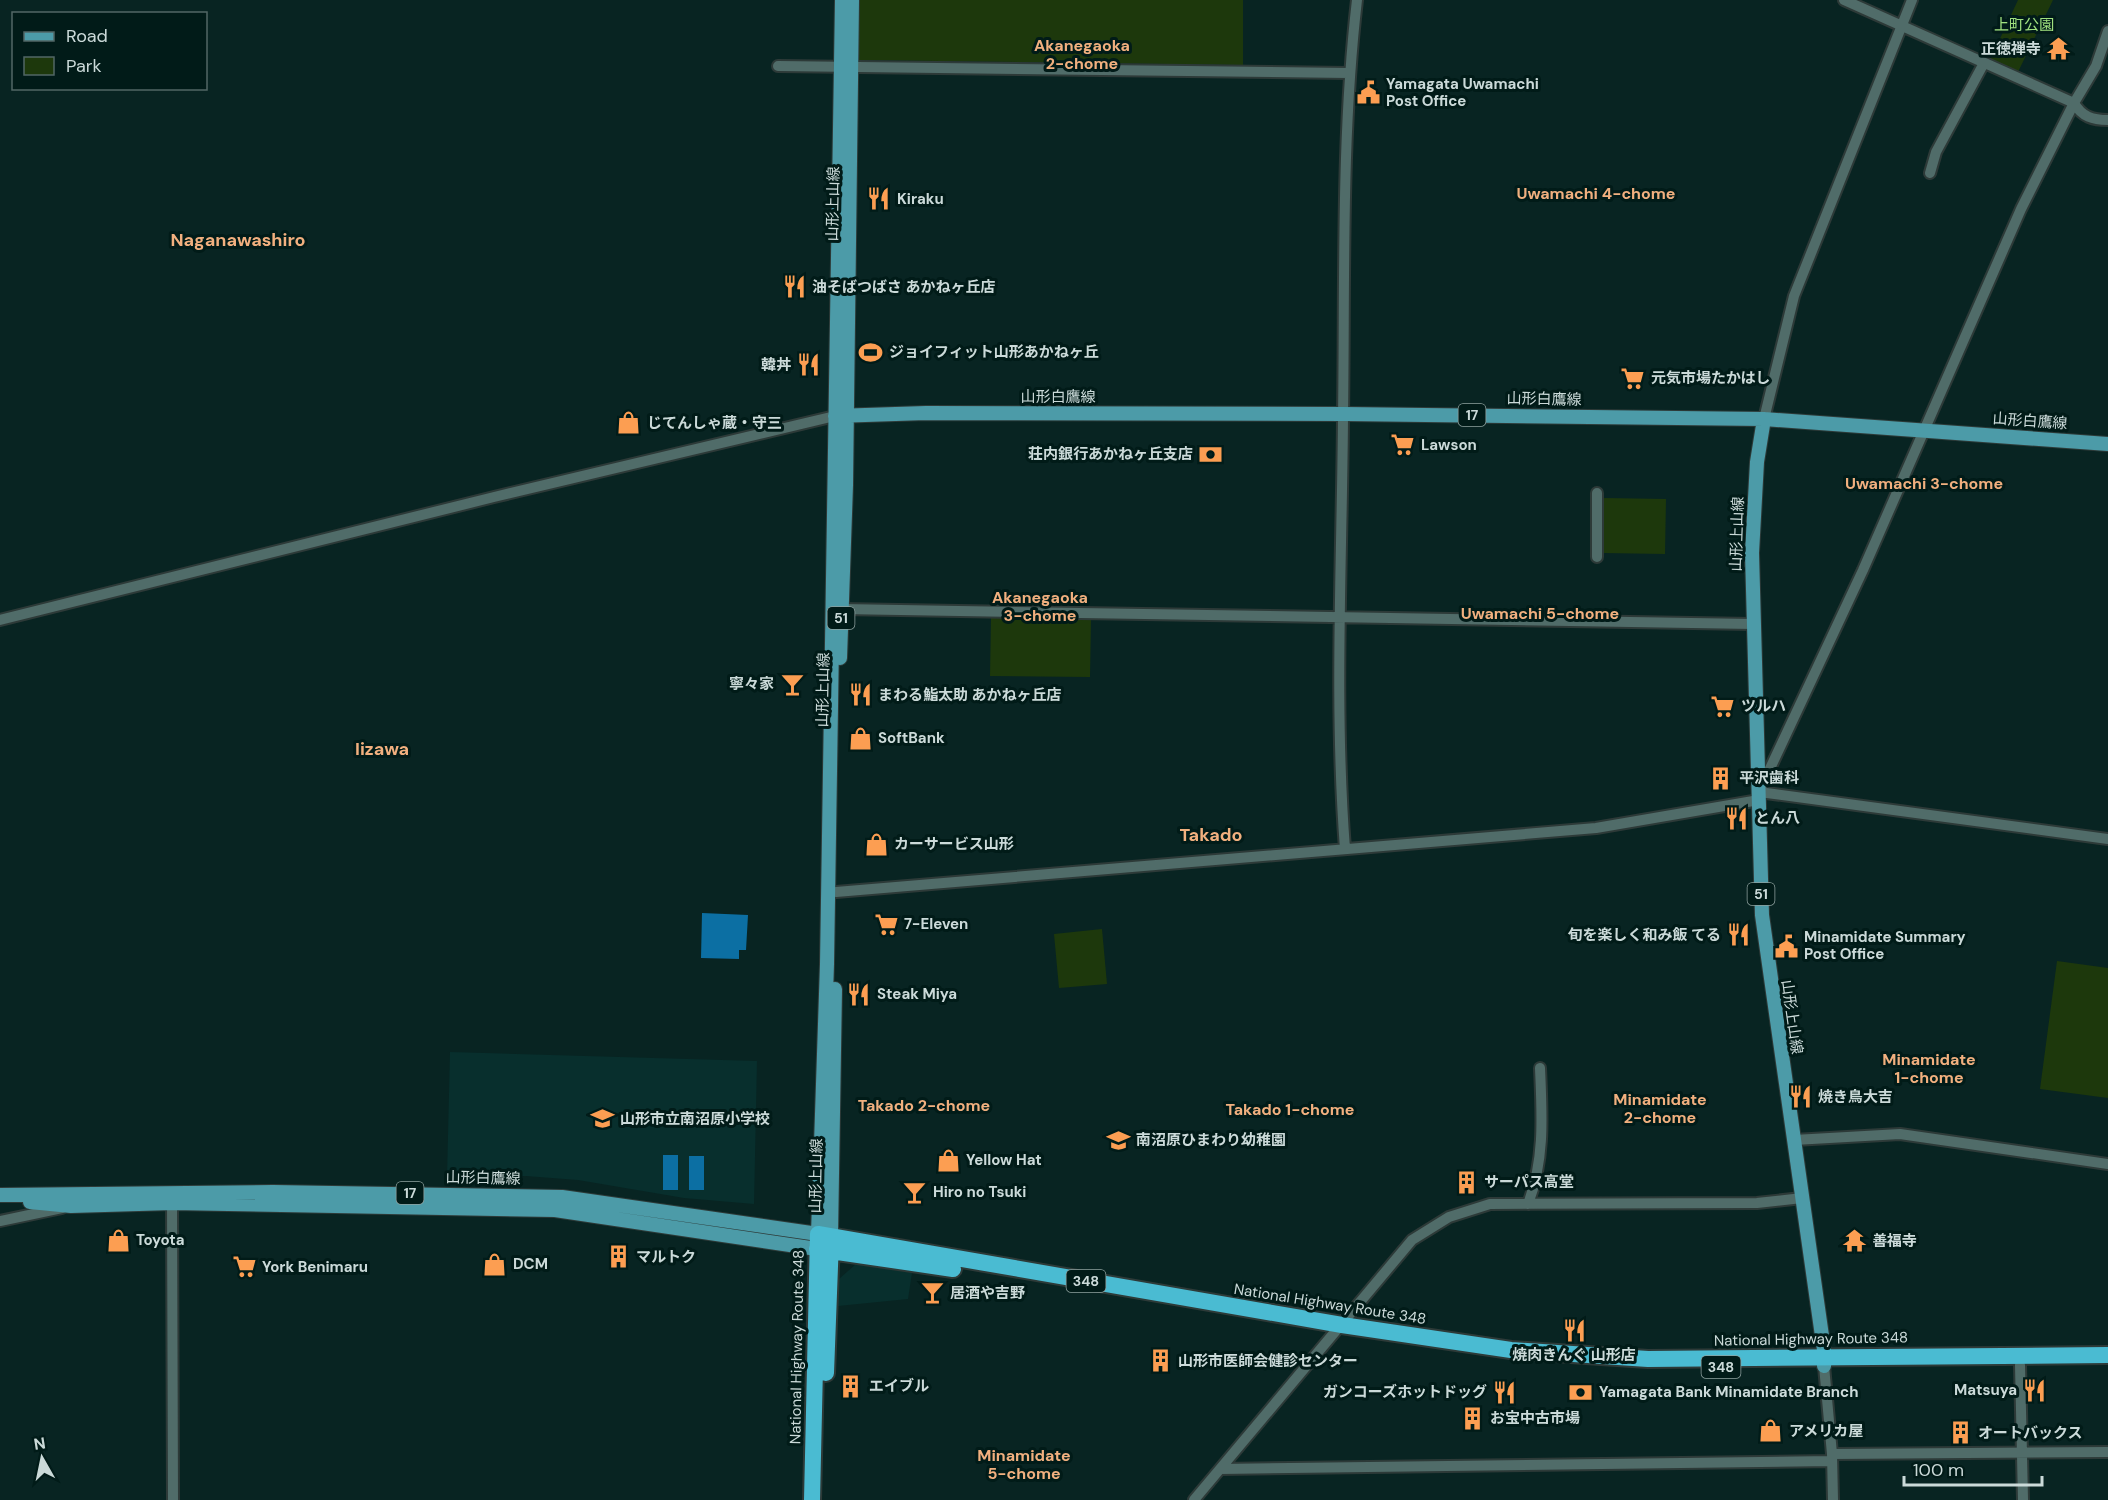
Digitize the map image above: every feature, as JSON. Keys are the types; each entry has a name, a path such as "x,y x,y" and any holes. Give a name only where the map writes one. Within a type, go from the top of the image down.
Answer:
{"highway":[{"name":"National Highway Route 348","path":"824,1242 1339,1329 1533,1352 1648,1359 2020,1365 2108,1363"},
{"name":"National Highway Route 348","path":"812,1500 824,1242"},
{"name":"National Highway Route 348","path":"821,1500 824,1242"},
{"name":"National Highway Route 348","path":"1824,1361 2108,1355"}],"main road":[{"name":"山形上山線","path":"824,1242 826,964 841,415 846,67 842,0"},
{"name":"山形上山線","path":"846,67 852,0"},
{"name":"山形白鷹線","path":"841,415 1344,414 1764,419 2108,444"},
{"name":"山形上山線","path":"824,1242 836,892 841,609 841,415"},
{"name":"山形上山線","path":"1764,419 1757,462 1752,553 1762,915 1824,1361"},
{"name":"山形白鷹線","path":"0,1197 71,1206 172,1197"},
{"name":"山形白鷹線","path":"0,1197 562,1197 824,1242"}],"street":[{"path":"1345,849 1338,743 1344,414 1342,340 1349,73 1357,0"},
{"path":"1844,0 2074,103 2079,111 2093,120 2108,120"},
{"path":"1764,419 1794,296 1912,0"},
{"path":"1759,796 1863,570 2021,208 2074,103 2096,66 2108,30"},
{"path":"1930,173 1936,152 1984,63"},
{"path":"778,66 1349,73"},
{"path":"0,620 483,500 841,415"},
{"path":"1597,493 1597,557"},
{"path":"841,609 1753,624"},
{"path":"836,892 1596,828 1759,796 2108,839"},
{"path":"1528,1204 1541,1156 1540,1068"},
{"path":"1794,1140 1900,1134 2108,1164"},
{"path":"172,1197 173,1500"},
{"path":"1194,1500 1339,1329 1393,1260 1412,1240 1431,1227 1478,1207 1528,1204 1757,1203 1802,1198"},
{"path":"0,1221 71,1206"},
{"path":"1824,1361 1833,1500"},
{"path":"2020,1365 2023,1500"},
{"path":"1220,1469 2108,1452"}],"shaded area":[{"name":"山形市立南沼原小学校","path":"450,1052 757,1061 754,1204 684,1198 578,1180 526,1176 447,1177"},
{"path":"856,1264 912,1273 908,1299 838,1306 839,1279"}],"green space":[{"path":"858,0 1243,0 1243,65 858,60"},
{"name":"上町公園","path":"2018,0 2053,0 2018,72 1990,60"},
{"path":"1604,498 1666,499 1665,554 1603,553 1599,550 1599,502"},
{"path":"991,618 1091,619 1090,677 990,676"},
{"path":"1102,929 1107,984 1059,988 1054,934"},
{"path":"2057,961 2108,968 2108,1098 2040,1089"}],"water":[{"path":"702,913 748,915 746,950 739,950 739,959 701,958"},
{"path":"663,1155 678,1155 678,1190 663,1190"},
{"path":"689,1156 704,1156 704,1190 689,1190"}],"place":[{"name":"正徳禅寺","path":"2059,49"},
{"name":"Yamagata Uwamachi Post Office","path":"1368,93"},
{"name":"Kiraku","path":"879,199"},
{"name":"油そばつばさ あかねヶ丘店","path":"794,287"},
{"name":"ジョイフィット山形あかねヶ丘","path":"871,352"},
{"name":"韓丼","path":"809,365"},
{"name":"元気市場たかはし","path":"1633,378"},
{"name":"じてんしゃ蔵・守三","path":"629,423"},
{"name":"Lawson","path":"1403,445"},
{"name":"荘内銀行あかねヶ丘支店","path":"1211,454"},
{"name":"寧々家","path":"792,684"},
{"name":"まわる鮨太助 あかねヶ丘店","path":"860,695"},
{"name":"ツルハ","path":"1723,706"},
{"name":"SoftBank","path":"860,738"},
{"name":"平沢歯科","path":"1721,778"},
{"name":"とん八","path":"1737,818"},
{"name":"カーサービス山形","path":"876,844"},
{"name":"7-Eleven","path":"886,924"},
{"name":"旬を楽しく和み飯 てる","path":"1739,935"},
{"name":"Minamidate Summary Post Office","path":"1786,946"},
{"name":"Steak Miya","path":"859,994"},
{"name":"焼き鳥大吉","path":"1800,1097"},
{"name":"山形市立南沼原小学校","path":"602,1119"},
{"name":"南沼原ひまわり幼稚園","path":"1118,1140"},
{"name":"Yellow Hat","path":"948,1160"},
{"name":"サーパス高堂","path":"1466,1182"},
{"name":"Hiro no Tsuki","path":"915,1192"},
{"name":"Toyota","path":"118,1240"},
{"name":"善福寺","path":"1854,1241"},
{"name":"マルトク","path":"618,1257"},
{"name":"DCM","path":"495,1264"},
{"name":"York Benimaru","path":"244,1267"},
{"name":"居酒や吉野","path":"932,1293"},
{"name":"焼肉きんぐ 山形店","path":"1574,1331"},
{"name":"山形市医師会健診センター","path":"1160,1361"},
{"name":"エイブル","path":"851,1386"},
{"name":"Matsuya","path":"2035,1390"},
{"name":"ガンコーズホットドッグ","path":"1505,1392"},
{"name":"Yamagata Bank Minamidate Branch","path":"1581,1392"},
{"name":"お宝中古市場","path":"1472,1418"},
{"name":"アメリカ屋","path":"1771,1431"},
{"name":"オートバックス","path":"1960,1433"}],"district":[{"name":"Akanegaoka 2-chome","path":"1082,54"},
{"name":"Uwamachi 4-chome","path":"1596,193"},
{"name":"Naganawashiro","path":"238,240"},
{"name":"Uwamachi 3-chome","path":"1924,483"},
{"name":"Akanegaoka 3-chome","path":"1040,606"},
{"name":"Uwamachi 5-chome","path":"1540,613"},
{"name":"Iizawa","path":"382,749"},
{"name":"Takado","path":"1211,835"},
{"name":"Minamidate 1-chome","path":"1929,1068"},
{"name":"Takado 2-chome","path":"924,1105"},
{"name":"Minamidate 2-chome","path":"1660,1108"},
{"name":"Takado 1-chome","path":"1290,1109"},
{"name":"Minamidate 5-chome","path":"1024,1464"}]}
